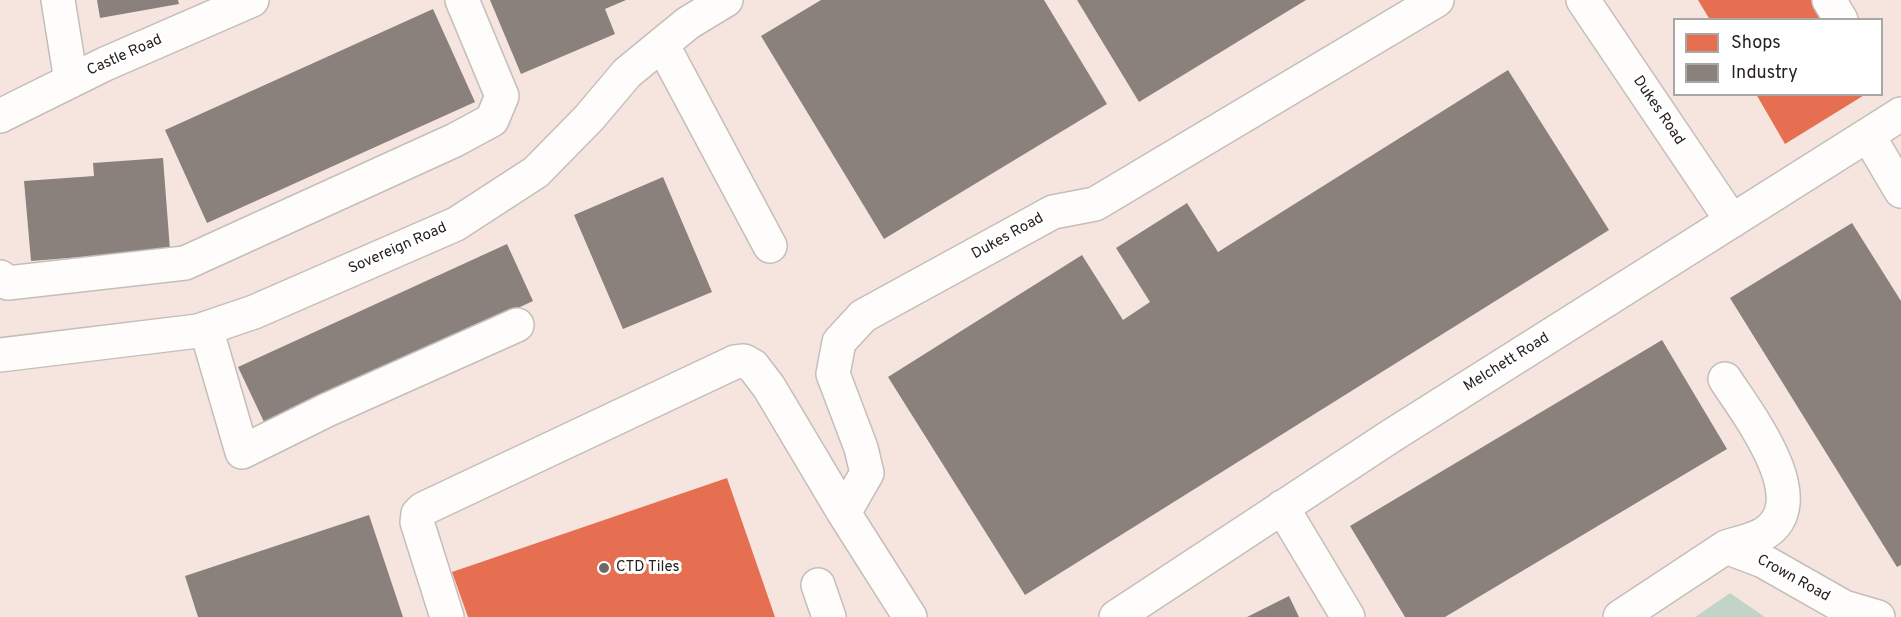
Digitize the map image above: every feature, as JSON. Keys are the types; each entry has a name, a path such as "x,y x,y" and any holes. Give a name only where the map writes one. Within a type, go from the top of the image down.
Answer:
{"street":[{"path":"58,0 71,81"},
{"name":"Castle Road","path":"0,116 71,81 252,0"},
{"path":"0,277 8,283 185,263 455,140 492,120 502,96 462,0"},
{"name":"Sovereign Road","path":"0,355 165,336 206,328 254,312 456,224 536,172 589,118 627,73 688,23 726,0"},
{"name":"Dukes Road","path":"844,513 867,473 861,448 833,374 839,342 863,316 1053,212 1095,204 1437,0"},
{"name":"Dukes Road","path":"1583,0 1732,221"},
{"path":"1829,0 1840,18"},
{"path":"662,44 770,246"},
{"name":"Melchett Road","path":"1116,617 1282,507 1901,114"},
{"path":"1868,135 1901,191"},
{"path":"206,328 242,452 327,410 518,325"},
{"path":"447,617 417,522 417,514 423,509 735,362 744,361 753,366 769,387 844,513 910,617"},
{"path":"1620,617 1726,547 1766,532 1778,516 1784,498 1776,462 1725,379"},
{"path":"1282,507 1348,617"},
{"name":"Crown Road","path":"1726,547 1763,561 1844,607 1878,617"},
{"path":"818,585 829,617"}],"shaded area":[{"path":"0,0 1901,0 1901,617 1765,617 1730,593 1695,617 0,617"}],"green space":[{"path":"1730,593 1765,617 1695,617"}],"building: Shops":[{"path":"1698,0 1823,0 1834,18 1709,18"},
{"path":"1757,96 1863,96 1785,144"},
{"path":"727,478 775,617 468,617 452,572"}],"building: Industry":[{"path":"97,0 178,0 179,4 100,18"},
{"path":"490,0 626,0 605,9 615,34 521,74"},
{"path":"821,0 1044,0 1107,104 884,239 761,36"},
{"path":"1077,0 1306,0 1139,102"},
{"path":"433,9 475,102 207,223 165,130"},
{"path":"1508,70 1609,230 1025,595 888,377 1082,255 1123,320 1150,302 1116,248 1187,203 1218,252"},
{"path":"163,158 170,250 31,261 24,181 94,176 93,163"},
{"path":"663,177 712,292 623,329 574,215"},
{"path":"1852,223 1901,301 1901,565 1897,567 1730,298"},
{"path":"507,244 533,301 265,424 238,367"},
{"path":"1662,340 1727,449 1445,617 1405,617 1350,526"},
{"path":"369,515 403,617 198,617 185,576"},
{"path":"1289,596 1299,617 1247,617"}],"place":[{"name":"CTD Tiles","path":"604,568"}]}
